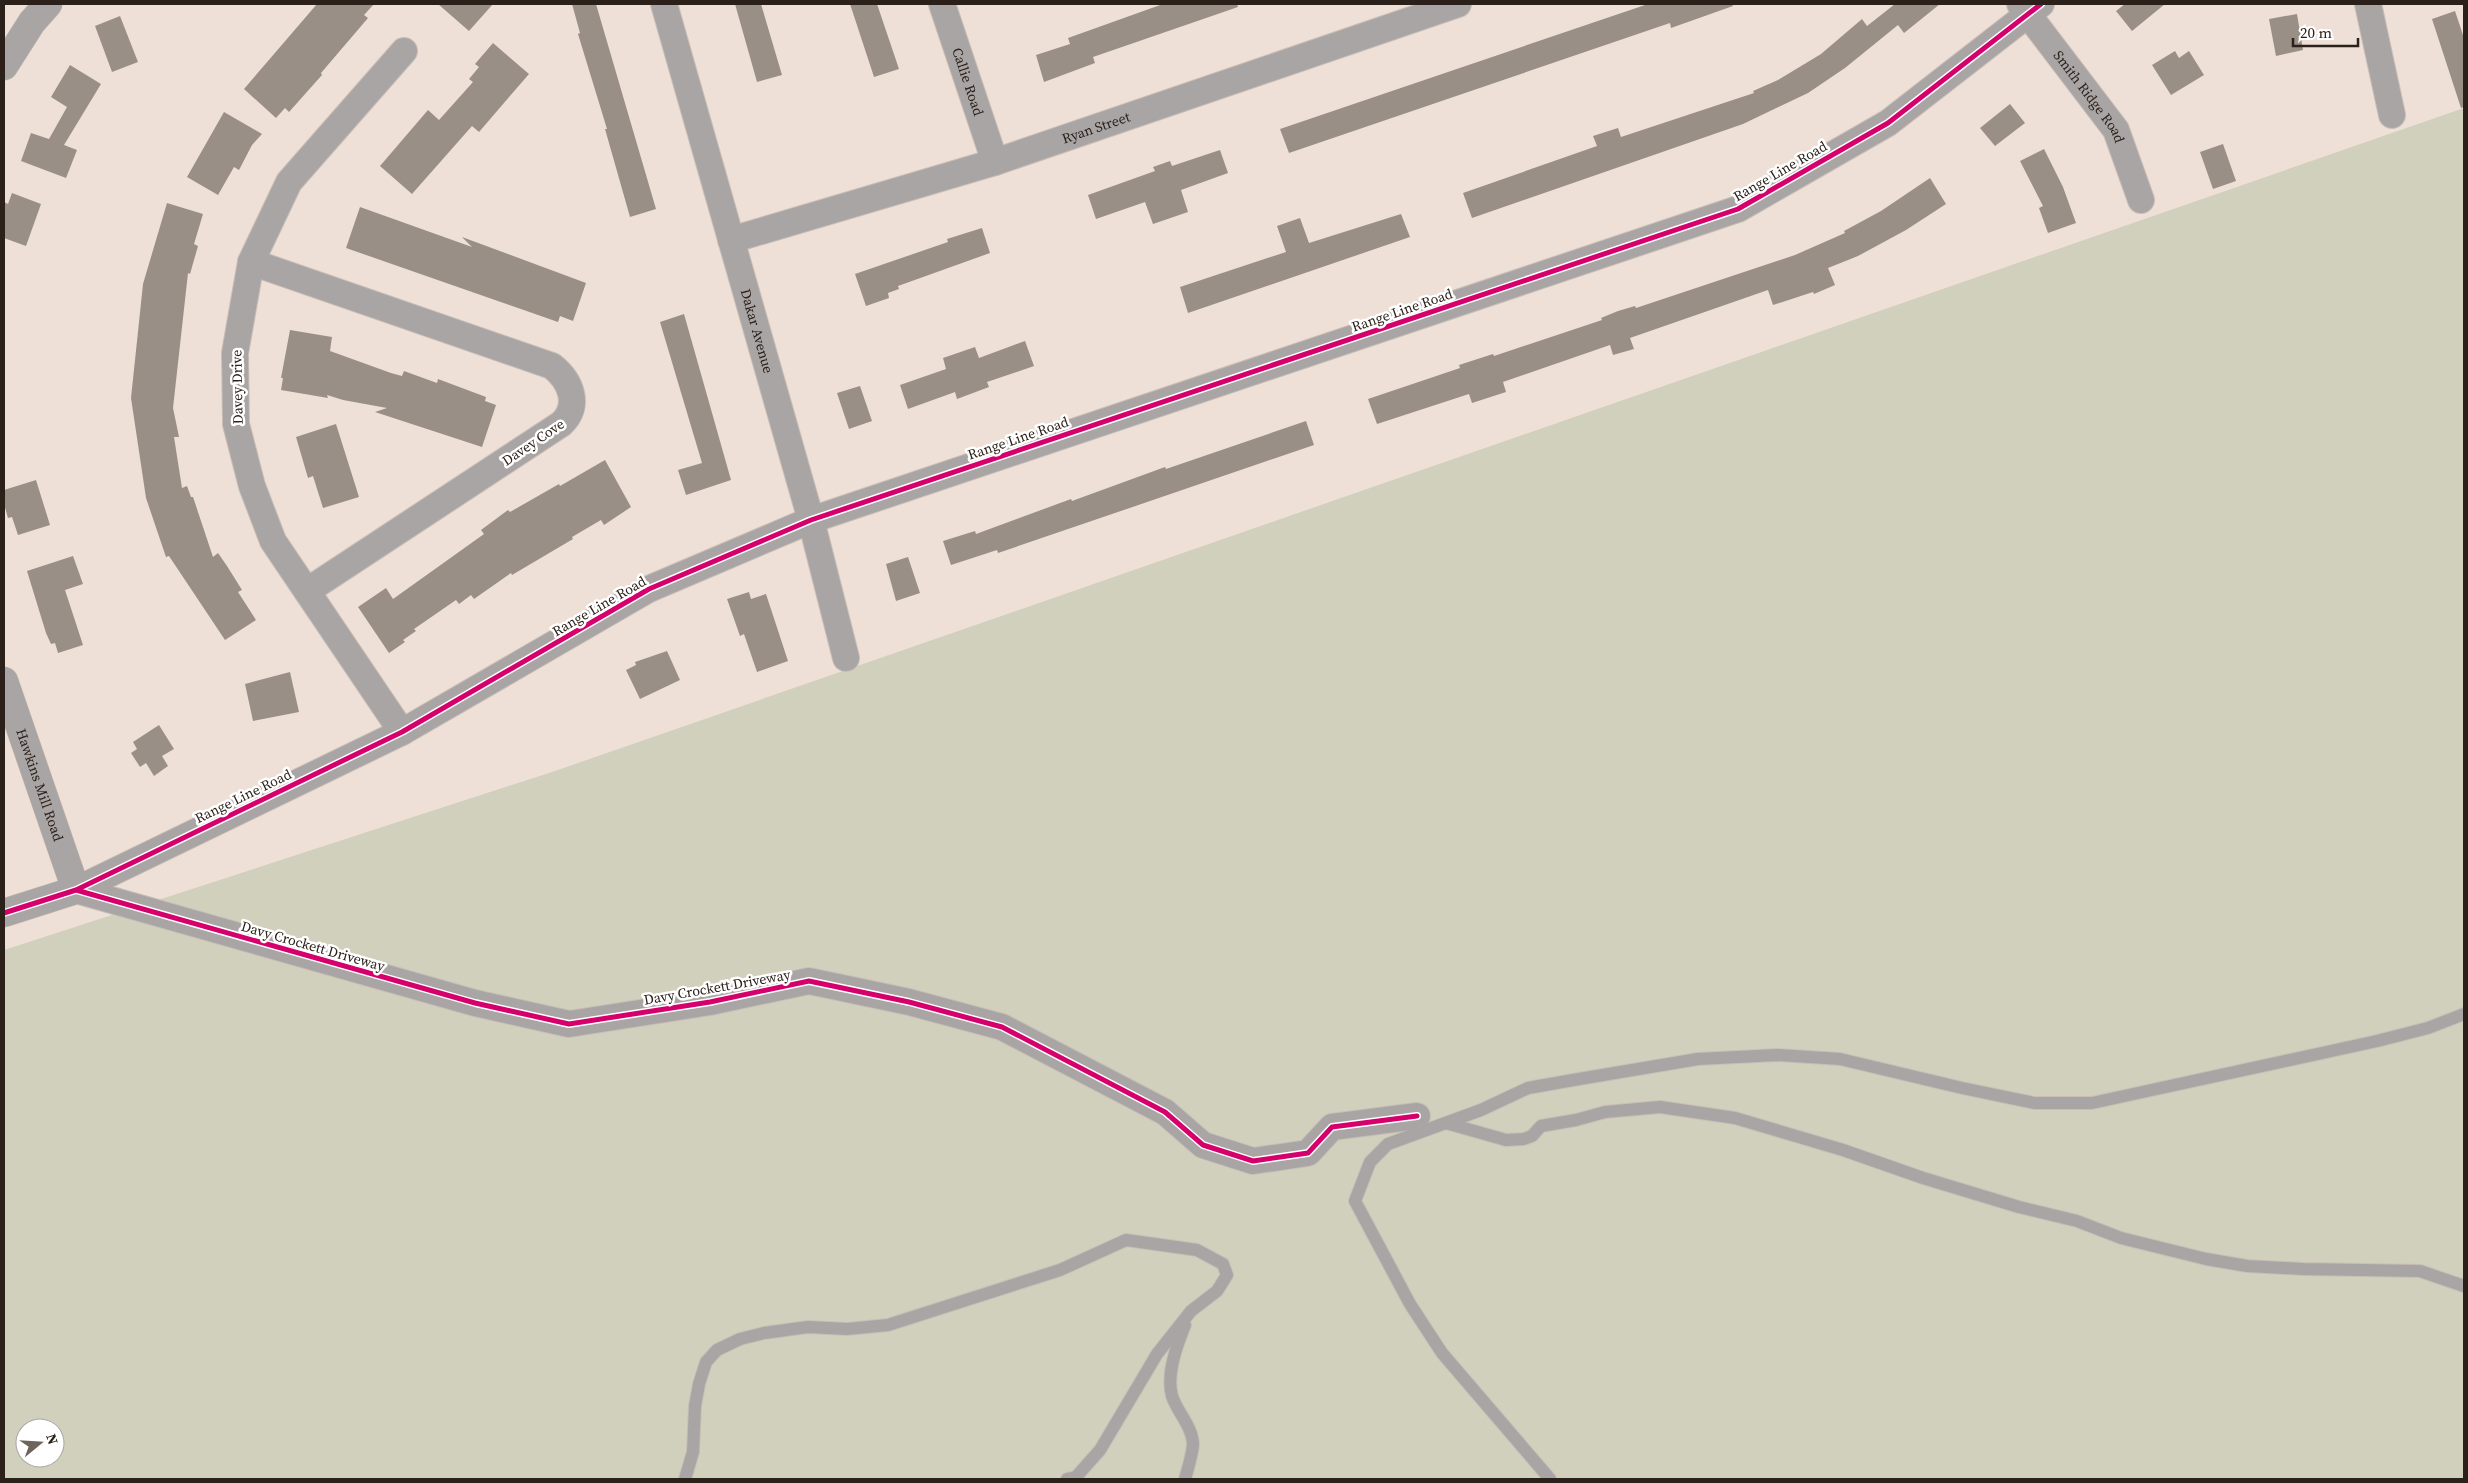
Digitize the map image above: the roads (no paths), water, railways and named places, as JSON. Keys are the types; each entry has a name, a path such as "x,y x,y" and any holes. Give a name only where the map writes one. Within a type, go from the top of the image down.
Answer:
{"street":[{"path":"4,66 32,22 48,4"},
{"name":"Dakar Avenue","path":"664,4 811,520 846,658"},
{"name":"Callie Road","path":"942,4 995,162"},
{"name":"Ryan Street","path":"732,240 995,162 1458,4"},
{"path":"2368,4 2392,115"},
{"name":"Smith Ridge Road","path":"2030,7 2116,130 2141,200"},
{"name":"Range Line Road","path":"4,913 76,890 402,732 649,589 811,520 1738,209 1888,122 2030,7"},
{"name":"Davey Drive","path":"402,732 272,540 252,486 236,424 234,353 251,262 289,182 404,51"},
{"name":"Davey Cove","path":"251,262 552,366 566,379 573,404 568,418 561,424 306,591"},
{"name":"Hawkins Mill Road","path":"4,681 76,890"},
{"name":"Davy Crockett Driveway","path":"76,890 475,1004 568,1024 710,1002 809,981 909,1002 1002,1027 1165,1112 1203,1145 1253,1161 1308,1153 1332,1127 1417,1116"}],"lane":[{"path":"1550,1479 1442,1353 1410,1304 1355,1201 1370,1162 1388,1144 1446,1123 1528,1088 1698,1059 1777,1054 1840,1059 2034,1103 2092,1103 2377,1041 2428,1028 2464,1014"},
{"path":"1446,1123 1506,1140 1524,1139 1532,1136 1541,1126 1576,1120 1605,1112 1660,1107 1734,1118 1843,1150 1923,1178 2019,1207 2077,1220 2121,1238 2206,1258 2247,1266 2420,1271 2464,1286"},
{"path":"685,1479 693,1452 696,1399 706,1362 717,1350 740,1339 792,1329 847,1329 888,1325 1060,1270 1126,1240 1196,1250 1223,1264 1227,1275 1218,1291 1191,1312 1157,1354 1100,1450 1076,1477 1067,1479"},
{"path":"1186,1479 1193,1444 1188,1428 1172,1396 1171,1377 1177,1346 1191,1312"}]}
